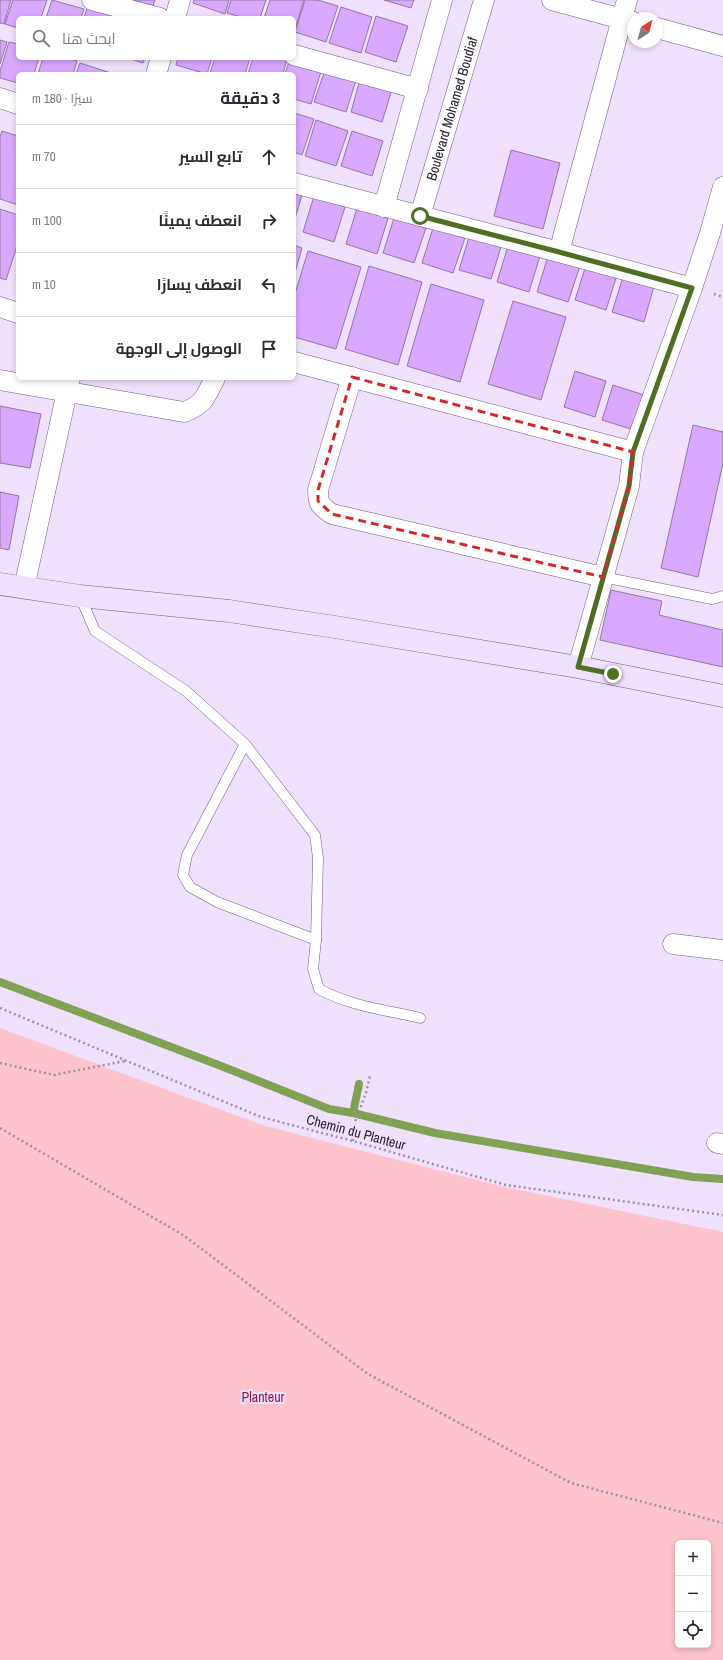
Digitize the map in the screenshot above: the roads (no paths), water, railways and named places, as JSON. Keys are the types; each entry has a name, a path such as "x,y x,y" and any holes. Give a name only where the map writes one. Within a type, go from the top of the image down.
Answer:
{"street":[{"path":"92,0 152,16"},
{"path":"176,16 180,0"},
{"path":"384,207 442,0"},
{"name":"Boulevard Mohamed Boudiaf","path":"420,216 484,0"},
{"path":"552,0 627,20 559,252"},
{"path":"627,0 627,12"},
{"path":"663,30 723,46"},
{"path":"296,56 418,89"},
{"path":"157,72 160,60"},
{"path":"0,98 16,103"},
{"path":"296,184 692,288"},
{"path":"578,667 629,486 633,452 692,288 717,235 723,187"},
{"path":"0,307 16,312"},
{"path":"296,363 633,452"},
{"path":"352,377 318,490 318,501 324,508 332,514 603,577"},
{"path":"0,380 68,385 184,412 196,407 202,402 214,380"},
{"path":"24,588 68,385"},
{"path":"0,584 80,596 229,611 578,667 723,696"},
{"path":"673,944 723,950"}],"lane":[{"path":"603,577 712,599 723,596"},
{"path":"80,596 95,631 186,691 245,744 315,835 318,858 316,940 313,970 319,989 331,996 354,1004 420,1018"},
{"path":"245,744 188,855 183,875 190,887 217,902 316,940"}],"waterway":[{"path":"0,982 216,1064 329,1109 353,1113 435,1133 693,1177 723,1179"},
{"path":"353,1113 359,1084"}],"park label":[{"name":"Planteur","path":"263,1397"}]}
